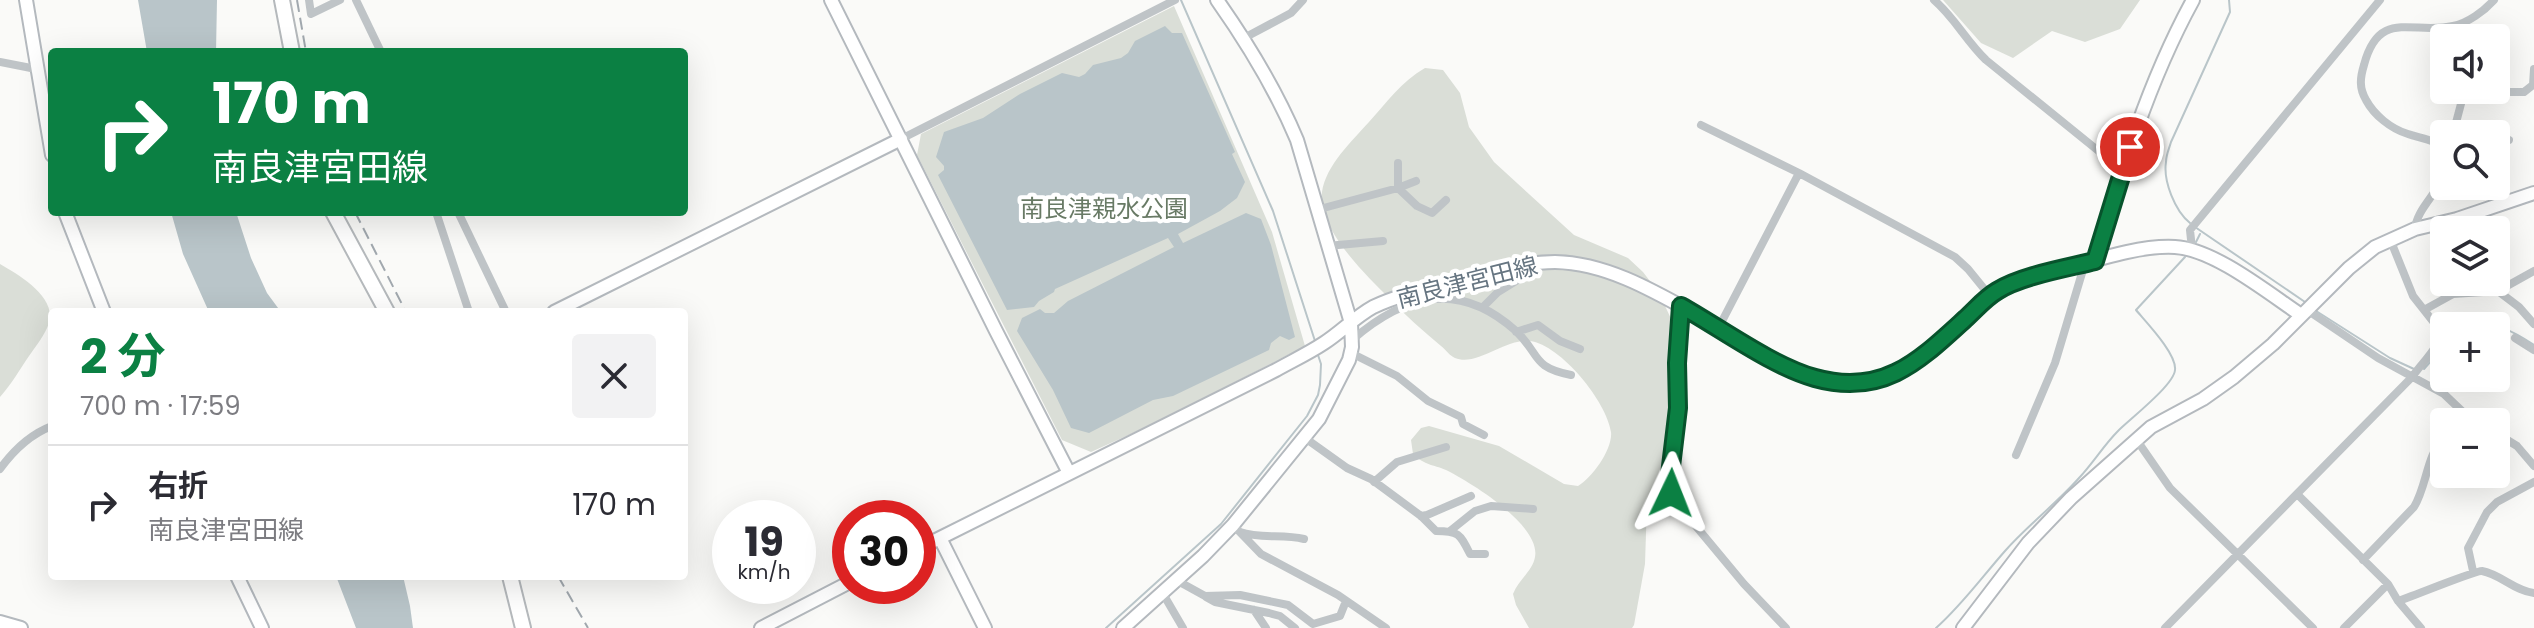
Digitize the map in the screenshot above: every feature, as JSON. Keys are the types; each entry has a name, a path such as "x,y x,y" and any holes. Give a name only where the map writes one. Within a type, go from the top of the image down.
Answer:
{"highway":[{"path":"282,0 291,48"},
{"path":"335,216 385,308"},
{"path":"511,580 523,628"}],"main road":[{"path":"26,0 48,134"},
{"path":"831,0 1069,473"},
{"path":"1123,628 1236,528 1329,403 1351,346 1351,323 1297,140 1244,38 1217,0"},
{"path":"2090,262 2147,100 2193,0"},
{"path":"562,308 901,139"},
{"path":"1963,628 2044,524 2151,427 2221,387 2273,344 2349,268 2375,247 2415,229 2457,219 2534,193"},
{"path":"67,216 102,308"},
{"name":"南良津宮田線","path":"936,540 1310,352 1376,306 1405,295 1515,266 1554,262 1583,265 1615,274 1681,306 1779,363 1816,378 1849,382 1886,378 1908,368 1990,296 2013,283 2160,247 2192,249 2211,256 2304,312"},
{"path":"940,538 985,628"},
{"path":"239,580 262,628"},
{"path":"761,628 832,592"},
{"path":"0,622 21,628"}],"street":[{"path":"309,0 311,14 340,0"},
{"path":"356,0 379,48"},
{"path":"901,139 1175,0"},
{"path":"1244,38 1291,13 1303,0"},
{"path":"1934,0 1954,18 1973,48 1986,60 2122,170"},
{"path":"2192,249 2193,226 2380,0"},
{"path":"2430,140 2394,129 2375,114 2366,101 2361,88 2361,74 2372,43 2388,29 2400,25 2442,27 2459,24 2494,0"},
{"path":"2356,28 2372,43"},
{"path":"0,62 36,69"},
{"path":"2457,120 2462,100 2468,92 2530,91 2534,69"},
{"path":"1701,125 1799,173 1955,257 1990,296"},
{"path":"1398,163 1398,188 1417,206 1432,213 1446,200"},
{"path":"1719,327 1799,173"},
{"path":"1316,210 1416,181"},
{"path":"2415,229 2416,221 2431,200"},
{"path":"437,216 468,308"},
{"path":"460,216 504,308"},
{"path":"2165,628 2413,376 2439,341 2441,334 2413,296 2390,239"},
{"path":"1327,246 1383,241"},
{"path":"2016,455 2055,363 2090,262"},
{"path":"2510,284 2534,271"},
{"path":"1482,308 1498,292 1519,279"},
{"path":"2424,310 2449,296"},
{"path":"2505,296 2534,324"},
{"path":"1484,435 1463,424 1461,417 1428,401 1351,346 1375,321 1410,303 1452,297 1482,308 1516,332 1550,371 1571,375"},
{"path":"1681,306 1678,408 1669,483 1671,493 1744,584 1786,628"},
{"path":"2304,312 2444,394 2459,408"},
{"path":"1516,332 1538,325 1560,341 1580,349"},
{"path":"2515,338 2534,350"},
{"path":"0,469 12,452 48,428"},
{"path":"1305,438 1347,468 1374,482 1421,516 1436,531 1450,531 1463,538 1470,554 1485,554"},
{"path":"2136,439 2170,488 2313,628"},
{"path":"2510,442 2534,466"},
{"path":"1374,482 1397,462 1446,447"},
{"path":"2363,560 2414,507 2430,465"},
{"path":"2473,571 2468,548 2487,512 2497,502 2534,482"},
{"path":"2297,494 2388,584 2421,628"},
{"path":"1421,516 1471,496"},
{"path":"1450,531 1475,511 1491,506 1533,509"},
{"path":"1236,528 1248,535 1290,535 1304,539"},
{"path":"1236,528 1261,554 1346,601 1386,628"},
{"path":"2398,601 2438,588 2473,571 2482,571 2523,592 2534,593"},
{"path":"1176,580 1215,602 1280,616 1295,628"},
{"path":"2344,628 2388,584"},
{"path":"1162,592 1183,628"},
{"path":"1205,596 1240,595 1288,605 1313,624 1340,616 1346,601"},
{"path":"1254,609 1266,628"}],"green space":[{"path":"1943,0 2140,0 2120,29 2085,42 2052,31 2013,58 1981,43"},
{"name":"南良津親水公園","path":"1174,6 1272,232 1305,346 1166,418 1091,452 1062,440 917,155 921,134"},
{"path":"1425,68 1443,70 1460,93 1469,127 1494,162 1574,235 1628,258 1643,272 1659,293 1680,338 1684,388 1668,449 1647,503 1645,564 1632,628 1529,628 1513,594 1535,557 1534,545 1527,532 1486,494 1413,454 1411,440 1421,428 1429,426 1499,446 1564,484 1578,486 1600,462 1611,439 1608,420 1592,391 1555,353 1542,345 1521,341 1473,359 1451,356 1367,276 1344,249 1327,220 1322,206 1322,192 1334,163 1395,93"},
{"path":"0,264 35,288 48,308 48,325 43,336 0,397"}],"shaded area":[{"path":"138,0 217,0 216,48 146,48"},
{"name":"南良津親水公園","path":"1165,26 1172,33 1182,33 1235,152 1232,154 1245,182 1237,198 1178,234 1183,243 1246,213 1261,219 1271,245 1295,337 1289,340 1280,336 1271,343 1269,350 1173,396 1153,400 1089,433 1071,428 1053,390 1017,331 1022,318 1040,309 1045,313 1054,313 1068,301 1174,247 1168,238 1055,289 1034,307 1007,310 938,175 944,166 936,157 944,132 983,118 1020,94 1062,73 1079,77 1093,65 1121,58 1135,41"},
{"path":"172,216 237,216 251,258 267,293 278,308 207,308 183,254"},
{"path":"338,580 404,580 413,628 356,628"}],"waterway":[{"path":"1181,0 1273,211 1315,341"},
{"path":"2190,223 2171,195 2166,178 2166,157 2230,12 2229,0"},
{"path":"2195,227 2305,302"},
{"path":"2196,242 2200,234"},
{"path":"1936,628 2014,541 2070,488 2113,436 2160,393 2173,376 2175,370 2171,356 2136,310 2185,257"},
{"path":"2313,309 2390,358 2414,369"},
{"path":"2510,331 2534,345"},
{"path":"1106,628 1221,524 1307,416 1320,385 1318,355"},
{"path":"2424,369 2430,362"}],"railway":[{"path":"297,0 305,48"},
{"path":"357,216 404,308"},
{"path":"560,580 588,628"}],"route":[{"path":"1671,493 1669,483 1678,408 1681,306 1779,363 1816,378 1849,382 1886,378 1908,368 1995,292 2013,283 2095,261 2130,147"}]}
